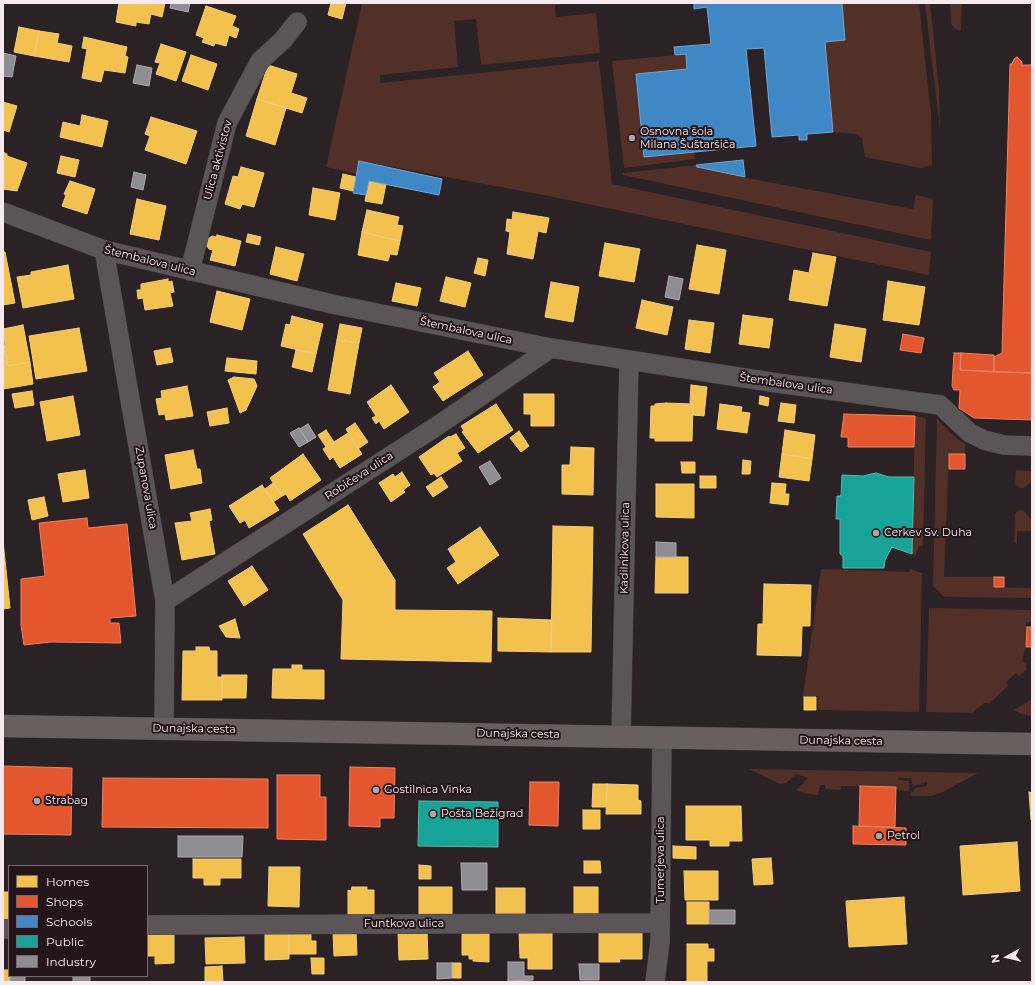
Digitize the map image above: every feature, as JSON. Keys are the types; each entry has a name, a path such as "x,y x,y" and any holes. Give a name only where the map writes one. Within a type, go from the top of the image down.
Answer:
{"main road":[{"name":"Dunajska cesta","path":"3,726 1032,744"}],"street":[{"name":"Ulica aktivistov","path":"190,271 227,123 260,61 283,40 297,22"},
{"name":"Štembalova ulica","path":"3,212 104,250 332,304 550,348 800,386 940,405 970,433 984,440 1004,445 1032,446"},
{"name":"Zupanova ulica","path":"104,250 165,601 164,729"},
{"name":"Robičeva ulica","path":"165,601 437,426 550,348"},
{"name":"Kadilnikova ulica","path":"621,736 629,360"},
{"name":"Turnerjeva ulica","path":"655,982 660,923 662,737"},
{"name":"Funtkova ulica","path":"148,925 660,923"}],"shaded area":[{"path":"362,3 570,3 555,5 556,17 596,13 600,53 481,65 476,19 454,21 458,67 380,75 380,83 599,61 612,184 931,252 929,275 549,196 360,161 357,174 326,167"},
{"path":"842,3 919,3 931,114 932,165 921,168 865,157 862,138 856,134 833,132 825,42 845,40"},
{"path":"925,3 930,3 939,89 940,129"},
{"path":"950,3 962,3 961,31 955,29 951,24"},
{"path":"686,54 687,69 636,74 644,156 694,152 695,159 624,168 612,61"},
{"path":"696,165 697,167 747,178 913,209 916,195 933,199 931,240 623,175 623,173"},
{"path":"915,416 926,418 923,546 919,546 915,556 912,554"},
{"path":"937,419 956,438 965,444 965,454 949,455 944,577 994,577 994,587 1032,588 1032,598 944,597 933,586"},
{"path":"1016,470 1032,471 1032,481 1024,488 1020,488 1015,484"},
{"path":"1023,510 1032,521 1032,531 1017,531 1017,545 1014,542 1015,514 1017,511"},
{"path":"821,569 909,572 910,569 922,573 919,712 818,710 818,696 803,696"},
{"path":"929,608 1032,610 1032,622 1026,622 1026,645 1022,661 1026,664 1026,670 1019,676 1016,673 1006,682 1008,686 990,703 984,703 972,713 926,712"},
{"path":"1032,699 1032,716 1021,714 1014,710"},
{"path":"749,769 978,773 943,792 931,796 911,796 911,792 914,792 915,788 927,786 927,782 914,786 912,784 912,778 898,778 898,780 909,781 909,791 896,790 896,787 841,786 841,790 825,789 825,785 820,785 818,795 808,794 796,790 808,778 796,774 786,783 780,784"}],"building: Homes":[{"path":"119,3 165,3 162,17 151,14 149,24 136,22 136,26 116,22"},
{"path":"331,3 346,3 342,19 328,15"},
{"path":"206,6 236,16 232,26 239,29 236,38 229,35 226,46 215,43 214,46 202,42 204,38 196,35"},
{"path":"19,27 39,31 34,56 14,52"},
{"path":"39,31 59,34 57,43 72,46 69,62 34,56"},
{"path":"84,37 127,47 125,56 128,57 125,73 104,70 101,82 82,78 87,49 82,48"},
{"path":"161,44 186,52 176,81 156,74 160,63 155,62"},
{"path":"191,55 217,64 208,90 182,81"},
{"path":"268,65 297,74 291,93 307,98 302,113 257,99"},
{"path":"257,99 286,108 275,145 246,136"},
{"path":"3,102 17,106 9,132 3,130"},
{"path":"82,115 108,121 102,147 60,137 63,122 80,126"},
{"path":"151,117 197,131 186,164 145,150 150,136 145,134"},
{"path":"3,152 7,154 7,156 27,163 17,191 3,189"},
{"path":"61,156 79,160 75,177 57,173"},
{"path":"241,167 264,173 254,207 242,204 240,209 225,204 233,176 238,177"},
{"path":"343,174 356,177 353,191 340,188"},
{"path":"70,181 95,189 87,214 62,206 66,195 64,194"},
{"path":"369,181 386,184 382,204 365,201"},
{"path":"313,188 340,193 335,220 309,215"},
{"path":"137,199 166,206 159,240 130,234"},
{"path":"367,210 399,217 397,225 403,226 400,241 362,232"},
{"path":"513,212 549,218 546,233 538,231 533,259 507,254 510,232 506,231 507,219 512,220"},
{"path":"362,232 400,241 397,255 390,254 388,261 358,255"},
{"path":"248,234 261,237 259,245 246,242"},
{"path":"217,235 241,241 235,266 210,260 213,250 209,249 206,245 208,239 212,236 216,237"},
{"path":"605,243 640,249 634,282 599,276"},
{"path":"697,245 726,250 719,294 689,289"},
{"path":"276,247 304,254 297,281 270,274"},
{"path":"3,252 5,252 15,303 3,305"},
{"path":"813,253 836,257 827,306 789,300 794,270 809,273"},
{"path":"478,258 488,260 485,276 474,273"},
{"path":"68,265 74,299 23,308 17,277 31,275 31,272"},
{"path":"446,277 471,283 465,307 440,301"},
{"path":"168,279 168,282 172,281 174,292 170,293 173,306 145,310 143,298 138,299 137,290 141,290 141,284"},
{"path":"888,281 925,287 919,325 883,320"},
{"path":"551,282 579,287 573,322 545,317"},
{"path":"396,283 421,288 417,306 392,301"},
{"path":"217,291 250,299 242,330 210,322"},
{"path":"642,300 673,307 667,335 636,328"},
{"path":"743,315 773,319 769,348 739,344"},
{"path":"292,316 323,324 316,354 281,346 286,324 290,325"},
{"path":"689,320 714,323 710,353 685,349"},
{"path":"340,324 362,328 359,343 337,340"},
{"path":"835,324 866,329 861,362 830,357"},
{"path":"23,325 30,362 8,366 3,329"},
{"path":"79,328 87,371 36,379 29,336"},
{"path":"3,338 8,366 30,362 33,384 3,389"},
{"path":"337,340 359,343 350,394 328,390"},
{"path":"170,348 173,362 157,365 154,351"},
{"path":"296,350 316,354 312,372 292,367"},
{"path":"468,351 483,375 443,401 433,387 440,382 434,373"},
{"path":"227,358 257,361 256,374 225,371"},
{"path":"234,377 254,379 257,386 246,410 240,413 228,380"},
{"path":"391,385 409,412 384,429 379,421 376,424 372,418 376,416 367,402"},
{"path":"691,385 707,387 704,416 693,415 693,404 690,403"},
{"path":"187,386 193,416 166,420 165,414 159,415 156,399 162,398 161,391"},
{"path":"32,391 34,405 15,408 12,394"},
{"path":"524,394 554,394 554,426 531,426 531,414 524,414"},
{"path":"73,396 80,435 47,441 40,402"},
{"path":"760,396 769,398 768,406 759,404"},
{"path":"666,403 693,404 692,441 655,441 655,438 650,438 651,406"},
{"path":"781,403 796,405 794,423 778,421"},
{"path":"496,404 513,430 478,453 462,432 464,431 461,426"},
{"path":"720,404 742,407 741,412 750,413 747,433 717,429"},
{"path":"227,408 229,423 210,426 207,412"},
{"path":"355,423 368,442 358,449 346,429"},
{"path":"326,430 334,442 348,433 362,454 340,468 333,457 330,460 323,449 326,447 318,435"},
{"path":"785,430 815,435 812,459 782,454"},
{"path":"519,431 529,446 521,452 510,438"},
{"path":"456,434 465,448 457,453 462,461 437,477 434,473 431,475 419,457 449,436 450,437"},
{"path":"571,447 594,448 593,495 562,494 562,465 570,465"},
{"path":"193,450 197,469 200,469 202,483 171,489 165,455"},
{"path":"303,454 321,480 290,501 286,494 282,496 270,478"},
{"path":"782,454 812,459 809,481 779,477"},
{"path":"743,460 751,461 750,474 742,474"},
{"path":"681,462 695,462 695,473 682,473"},
{"path":"85,470 89,498 63,502 58,474"},
{"path":"402,472 410,485 403,490 405,492 391,502 379,483 393,474 395,477"},
{"path":"700,476 716,476 716,488 700,488"},
{"path":"441,477 448,487 433,497 426,487"},
{"path":"273,483 282,496 273,502 265,489"},
{"path":"772,483 786,484 785,494 789,494 788,505 770,503"},
{"path":"656,484 694,484 694,518 656,517"},
{"path":"262,485 279,510 249,528 245,520 240,523 229,506"},
{"path":"44,497 48,516 32,520 28,500"},
{"path":"348,505 395,580 395,610 492,611 491,662 341,659 343,600 303,534"},
{"path":"210,509 212,520 209,521 215,554 182,560 175,523 192,521 190,513"},
{"path":"553,526 593,527 591,652 551,652"},
{"path":"480,527 499,555 458,584 447,568 456,562 448,549"},
{"path":"3,541 10,608 3,609"},
{"path":"656,557 688,557 688,593 655,593"},
{"path":"252,566 268,590 244,606 228,581"},
{"path":"764,584 811,585 810,626 802,626 801,656 757,655 758,624 763,624"},
{"path":"498,618 552,620 551,652 498,651"},
{"path":"235,619 240,638 226,637 219,626"},
{"path":"196,647 209,647 210,651 217,651 217,677 222,677 222,700 182,700 183,651 196,651"},
{"path":"292,665 302,665 302,670 324,670 324,699 272,698 273,669 292,669"},
{"path":"222,675 247,675 246,698 222,698"},
{"path":"804,697 816,697 816,710 804,710"},
{"path":"593,784 607,784 606,807 592,807"},
{"path":"607,784 638,785 638,800 641,801 641,814 606,814"},
{"path":"1029,792 1032,793 1032,820 1031,820"},
{"path":"686,806 741,806 742,841 729,841 729,846 710,846 710,840 686,840"},
{"path":"583,810 600,810 600,829 583,829"},
{"path":"1017,842 1020,891 963,895 960,846"},
{"path":"673,846 696,847 696,859 673,858"},
{"path":"771,858 773,884 754,885 752,859"},
{"path":"193,859 241,859 241,878 220,878 220,885 204,885 204,878 193,878"},
{"path":"584,861 600,861 601,873 584,873"},
{"path":"419,865 431,866 431,879 419,879"},
{"path":"269,867 300,867 299,907 268,906"},
{"path":"684,871 718,871 718,900 685,900"},
{"path":"352,887 367,887 367,890 374,890 374,914 348,915 348,890 351,891"},
{"path":"419,887 452,887 452,914 419,915"},
{"path":"574,887 598,887 598,914 574,914"},
{"path":"496,888 525,888 525,915 496,915"},
{"path":"3,892 8,892 8,919 3,919"},
{"path":"904,897 907,944 849,947 846,901"},
{"path":"687,902 709,902 709,924 687,924"},
{"path":"462,929 489,932 489,962 473,961 473,959 469,959 469,955 462,955"},
{"path":"427,931 428,959 399,960 398,932"},
{"path":"265,932 289,932 289,959 265,960"},
{"path":"289,932 311,932 311,941 316,941 316,954 289,954"},
{"path":"333,932 356,932 357,955 334,956"},
{"path":"519,932 552,932 552,969 528,969 528,958 520,958"},
{"path":"599,932 642,932 642,959 619,959 620,962 599,962"},
{"path":"148,933 174,933 174,963 155,964 155,956 148,956"},
{"path":"244,937 245,963 206,964 205,938"},
{"path":"687,944 708,944 708,949 714,949 714,961 707,961 707,982 687,982"},
{"path":"311,958 324,958 324,974 312,974"},
{"path":"452,963 461,963 461,978 452,978"},
{"path":"222,966 223,981 205,982 205,967"},
{"path":"3,970 8,970 10,982 3,982"}],"building: Shops":[{"path":"1017,57 1022,62 1022,65 1032,65 1032,373 994,372 994,357 1002,353 1010,64 1012,64 1014,59"},
{"path":"903,334 924,338 921,353 900,350"},
{"path":"954,353 961,353 960,370 1032,373 1032,420 974,418 959,408 960,390 954,390 952,386"},
{"path":"961,353 994,355 994,372 960,370"},
{"path":"844,414 915,416 914,447 848,447 848,437 841,437"},
{"path":"949,454 965,454 965,469 949,469"},
{"path":"87,518 88,528 127,524 136,616 110,618 110,623 119,623 121,643 51,642 24,645 21,625 21,579 45,576 39,523"},
{"path":"994,577 1004,577 1004,587 994,587"},
{"path":"1027,627 1032,627 1032,647 1026,647"},
{"name":"Strabag","path":"3,766 72,768 71,835 3,834"},
{"path":"350,767 395,768 394,818 380,818 380,827 349,826"},
{"path":"277,775 320,775 320,797 326,797 326,840 277,839"},
{"path":"103,778 268,779 268,828 102,827"},
{"path":"530,782 559,782 558,826 529,825"},
{"path":"860,786 896,787 895,827 859,826"},
{"name":"Petrol","path":"853,826 906,828 906,845 853,844"}],"building: Schools":[{"path":"694,3 842,3 845,40 825,42 833,132 807,134 807,140 799,140 799,135 772,137 764,48 746,49 756,146 644,157 636,74 687,69 686,54 675,55 674,47 711,44 707,7 694,9"},
{"path":"743,160 745,177 697,167 696,165"},
{"path":"359,161 442,179 439,195 369,181 366,195 353,193"}],"building: Public":[{"name":"Cerkev Sv. Duha","path":"876,473 889,477 914,477 912,554 892,547 885,560 884,568 843,568 843,556 840,554 840,519 836,519 837,496 841,496 842,475 863,476"},
{"path":"419,801 498,802 498,847 418,846"}],"building: Industry":[{"path":"171,3 190,3 188,12 170,8"},
{"path":"3,53 16,56 12,77 3,76"},
{"path":"137,65 152,68 149,86 133,83"},
{"path":"134,172 146,175 143,190 131,187"},
{"path":"669,276 683,279 679,300 665,297"},
{"path":"308,424 316,437 308,442 300,429"},
{"path":"299,428 308,442 299,447 290,433"},
{"path":"490,461 501,478 490,485 479,467"},
{"path":"656,542 676,543 676,557 656,557"},
{"path":"178,836 243,836 242,857 178,857"},
{"path":"461,863 487,863 487,890 462,890"},
{"path":"709,910 735,910 735,924 709,924"},
{"path":"508,962 524,962 524,976 533,976 533,980 508,981"},
{"path":"437,963 452,963 452,978 437,979"},
{"path":"579,964 599,964 599,980 580,980"},
{"path":"10,977 25,977 25,982 10,982"},
{"path":"73,977 90,977 90,982 73,982"}],"place":[{"name":"Osnovna šola Milana Šuštaršiča","path":"632,138"},
{"name":"Cerkev Sv. Duha","path":"876,533"},
{"name":"Gostilnica Vinka","path":"376,790"},
{"name":"Strabag","path":"37,801"},
{"name":"Pošta Bežigrad","path":"433,814"},
{"name":"Petrol","path":"879,836"}]}
